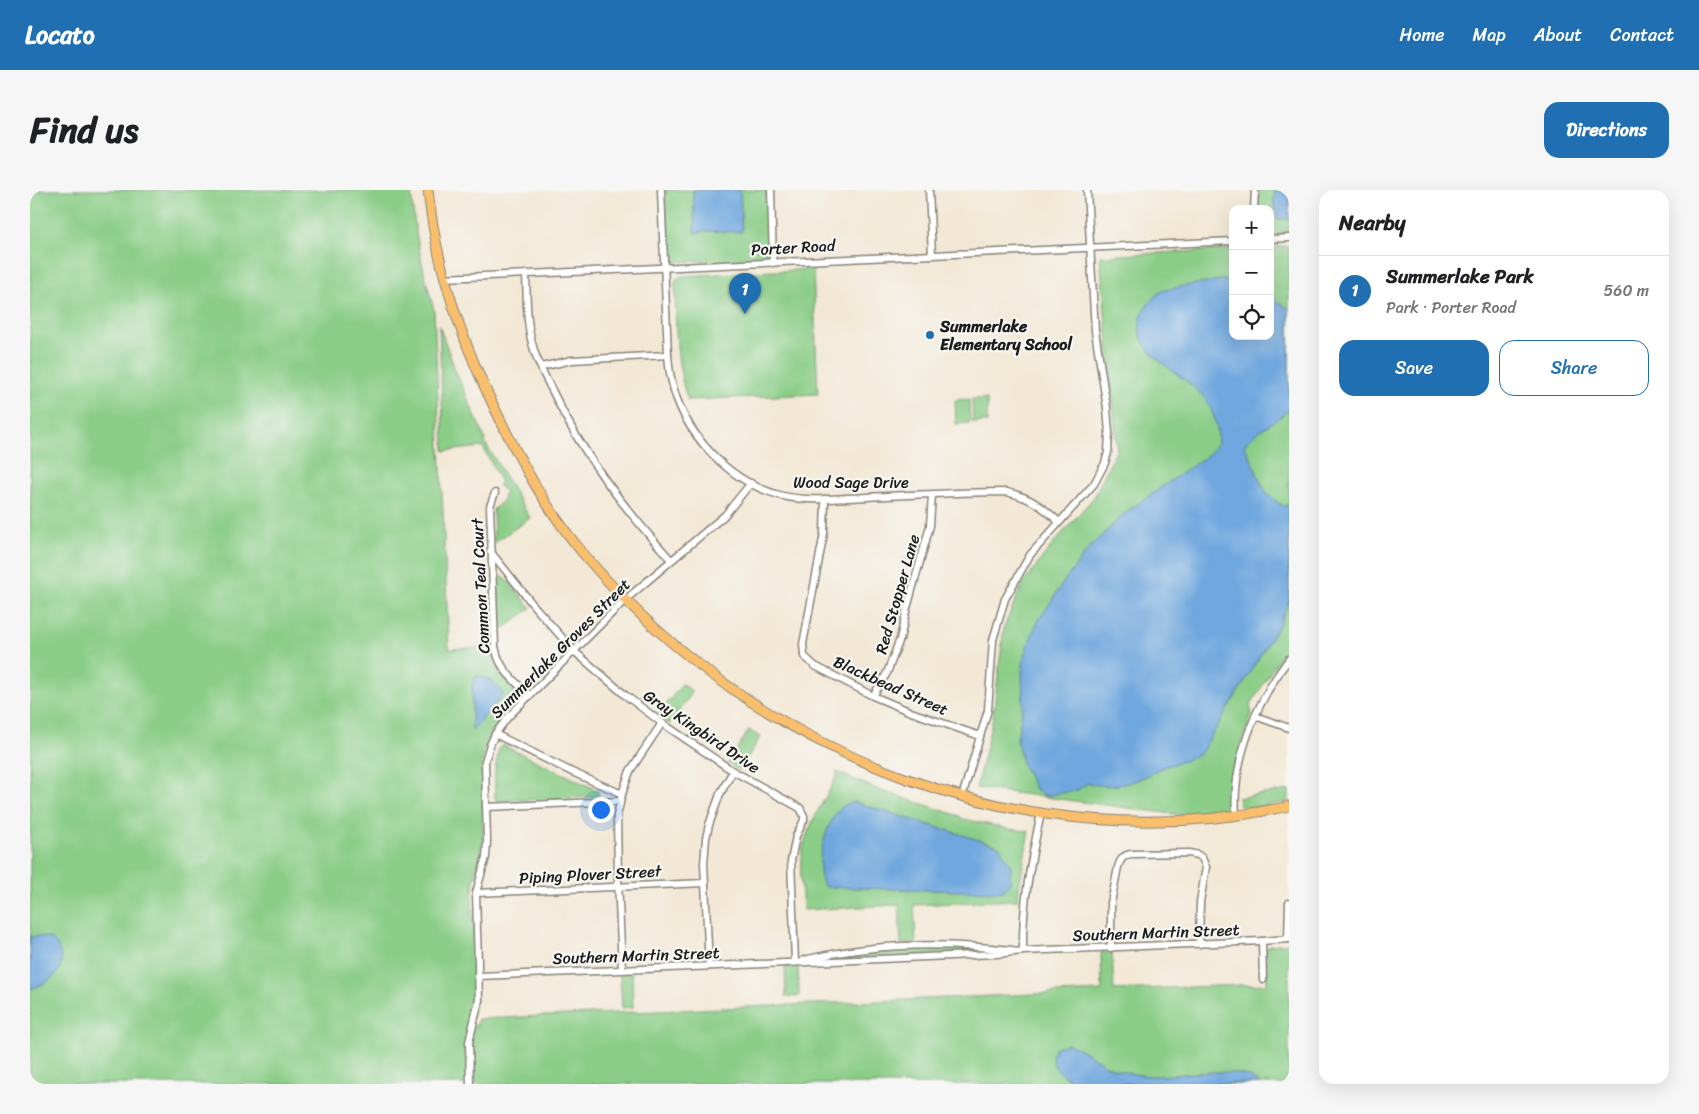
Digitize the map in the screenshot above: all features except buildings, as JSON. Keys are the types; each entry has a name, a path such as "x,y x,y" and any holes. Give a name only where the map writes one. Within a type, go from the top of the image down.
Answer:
{"main road":[{"path":"428,190 430,212 444,278 460,331 480,380 510,441 531,478 585,556 625,600 684,654 727,687 786,724 833,749 916,782 962,797 996,805 1040,814 1113,821 1156,821 1236,814 1289,806"}],"street":[{"name":"Wood Sage Drive","path":"661,190 670,378 692,428 714,458 752,483 784,496 824,499 1007,492 1035,501 1059,522"},
{"path":"771,190 773,263"},
{"path":"929,190 932,255"},
{"path":"962,797 988,710 993,640 1005,599 1030,555 1094,484 1105,463 1108,452 1108,416 1095,331 1087,190"},
{"path":"1254,205 1255,190"},
{"path":"1274,239 1289,238"},
{"name":"Porter Road","path":"444,278 1229,241"},
{"path":"526,274 527,317 534,352 568,423 606,482 633,519 671,560"},
{"path":"541,367 572,360 668,355"},
{"name":"Summerlake Groves Street","path":"470,1084 469,1042 479,1000 476,893 487,848 485,761 495,734 508,717 625,600 725,514 752,483"},
{"name":"Common Teal Court","path":"495,493 490,506 490,552 496,656 504,670 530,696"},
{"name":"Red Stopper Lane","path":"873,696 887,673 900,639 930,526 932,495"},
{"name":"Blackbead Street","path":"824,499 824,533 803,644 804,656 815,666 873,696 911,712 980,736"},
{"name":"Gray Kingbird Drive","path":"490,552 574,651 625,696 733,771 800,808 804,816 796,836 791,861 795,962"},
{"path":"1236,814 1235,801 1238,774 1248,733 1268,690 1289,659"},
{"path":"1256,716 1289,728"},
{"path":"622,969 616,828 621,798 628,776 637,759 662,723"},
{"path":"495,734 621,798"},
{"path":"709,966 705,850 709,825 720,794 733,771"},
{"path":"486,807 621,798"},
{"path":"1023,951 1024,903 1040,814"},
{"path":"1111,948 1111,902 1118,866 1125,856 1132,854 1189,853 1202,858 1206,867 1200,902 1199,944"},
{"name":"Piping Plover Street","path":"476,893 705,883"},
{"path":"1289,903 1289,939"},
{"name":"Southern Martin Street","path":"478,976 1262,942 1289,939"},
{"path":"1262,942 1263,980"},
{"name":"Southern Martin Street","path":"795,962 846,951 902,946 973,945 1023,951"}],"green space":[{"path":"30,190 411,190 419,250 434,310 449,649 491,647 497,667 521,692 519,698 500,718 492,732 482,762 483,848 474,881 472,899 476,996 470,1027 476,1026 478,1019 1102,991 1101,952 1112,952 1114,990 1267,984 1266,948 1270,945 1289,943 1289,1084 30,1084"},
{"path":"665,190 767,190 771,253 768,258 672,262 668,255"},
{"path":"1259,190 1289,190 1289,234 1274,235 1274,205 1257,205"},
{"path":"1289,246 1289,647 1282,653 1250,706 1252,714 1238,755 1230,807 1226,812 1188,816 976,788 993,717 1004,627 1023,583 1053,544 1094,497 1117,449 1100,256 1229,249 1229,340 1274,340 1274,247"},
{"path":"813,269 818,394 688,400 683,386 678,356 675,280 681,276"},
{"path":"439,325 456,372 486,441 484,441 530,518 494,543 493,509 502,502 505,492 498,485 501,482 483,447 444,451"},
{"path":"969,399 970,423 956,424 955,400"},
{"path":"972,399 987,399 987,422 973,423"},
{"path":"501,576 506,578 531,608 498,633 496,581"},
{"path":"682,684 693,692 669,724 657,716"},
{"path":"749,730 760,737 740,771 728,763"},
{"path":"503,745 597,790 599,795 596,797 497,801 495,798 495,771 499,748"},
{"path":"837,772 879,790 960,816 960,818 1009,829 1029,831 1017,900 914,905 916,943 901,944 899,905 803,910 801,871 805,839 836,778"},
{"path":"1289,790 1289,802 1245,809 1239,804 1238,798"},
{"path":"942,947 998,951 835,960 820,958 894,949"},
{"path":"785,966 798,966 799,996 786,997"},
{"path":"632,973 633,1007 622,1008 620,974"}],"water":[{"path":"693,190 740,190 742,232 707,231 695,233"},
{"path":"1275,190 1289,190 1289,219 1278,219 1274,205"},
{"path":"1229,280 1229,340 1274,340 1274,299 1289,309 1289,410 1259,431 1244,446 1267,493 1283,506 1289,505 1289,600 1280,623 1201,753 1123,784 1109,786 1088,783 1078,790 1045,796 1035,789 1022,763 1017,739 1023,705 1022,672 1025,652 1033,632 1065,580 1091,546 1126,512 1208,455 1218,443 1216,422 1207,402 1199,392 1150,352 1143,341 1140,328 1144,310 1160,292 1179,287"},
{"path":"476,676 492,681 503,694 472,731 472,685"},
{"path":"854,802 999,846 1011,866 1010,883 1003,891 994,892 825,887 821,879 820,857 826,833 837,812 843,806"},
{"path":"37,936 53,940 60,952 61,966 50,980 30,989 30,937"},
{"path":"1067,1044 1082,1050 1109,1067 1127,1073 1164,1076 1223,1072 1250,1077 1260,1084 1079,1083 1067,1078 1057,1070 1052,1059 1056,1047"}],"place":[{"name":"Summerlake Park","path":"745,314"},
{"name":"Summerlake Elementary School","path":"930,335"}]}
